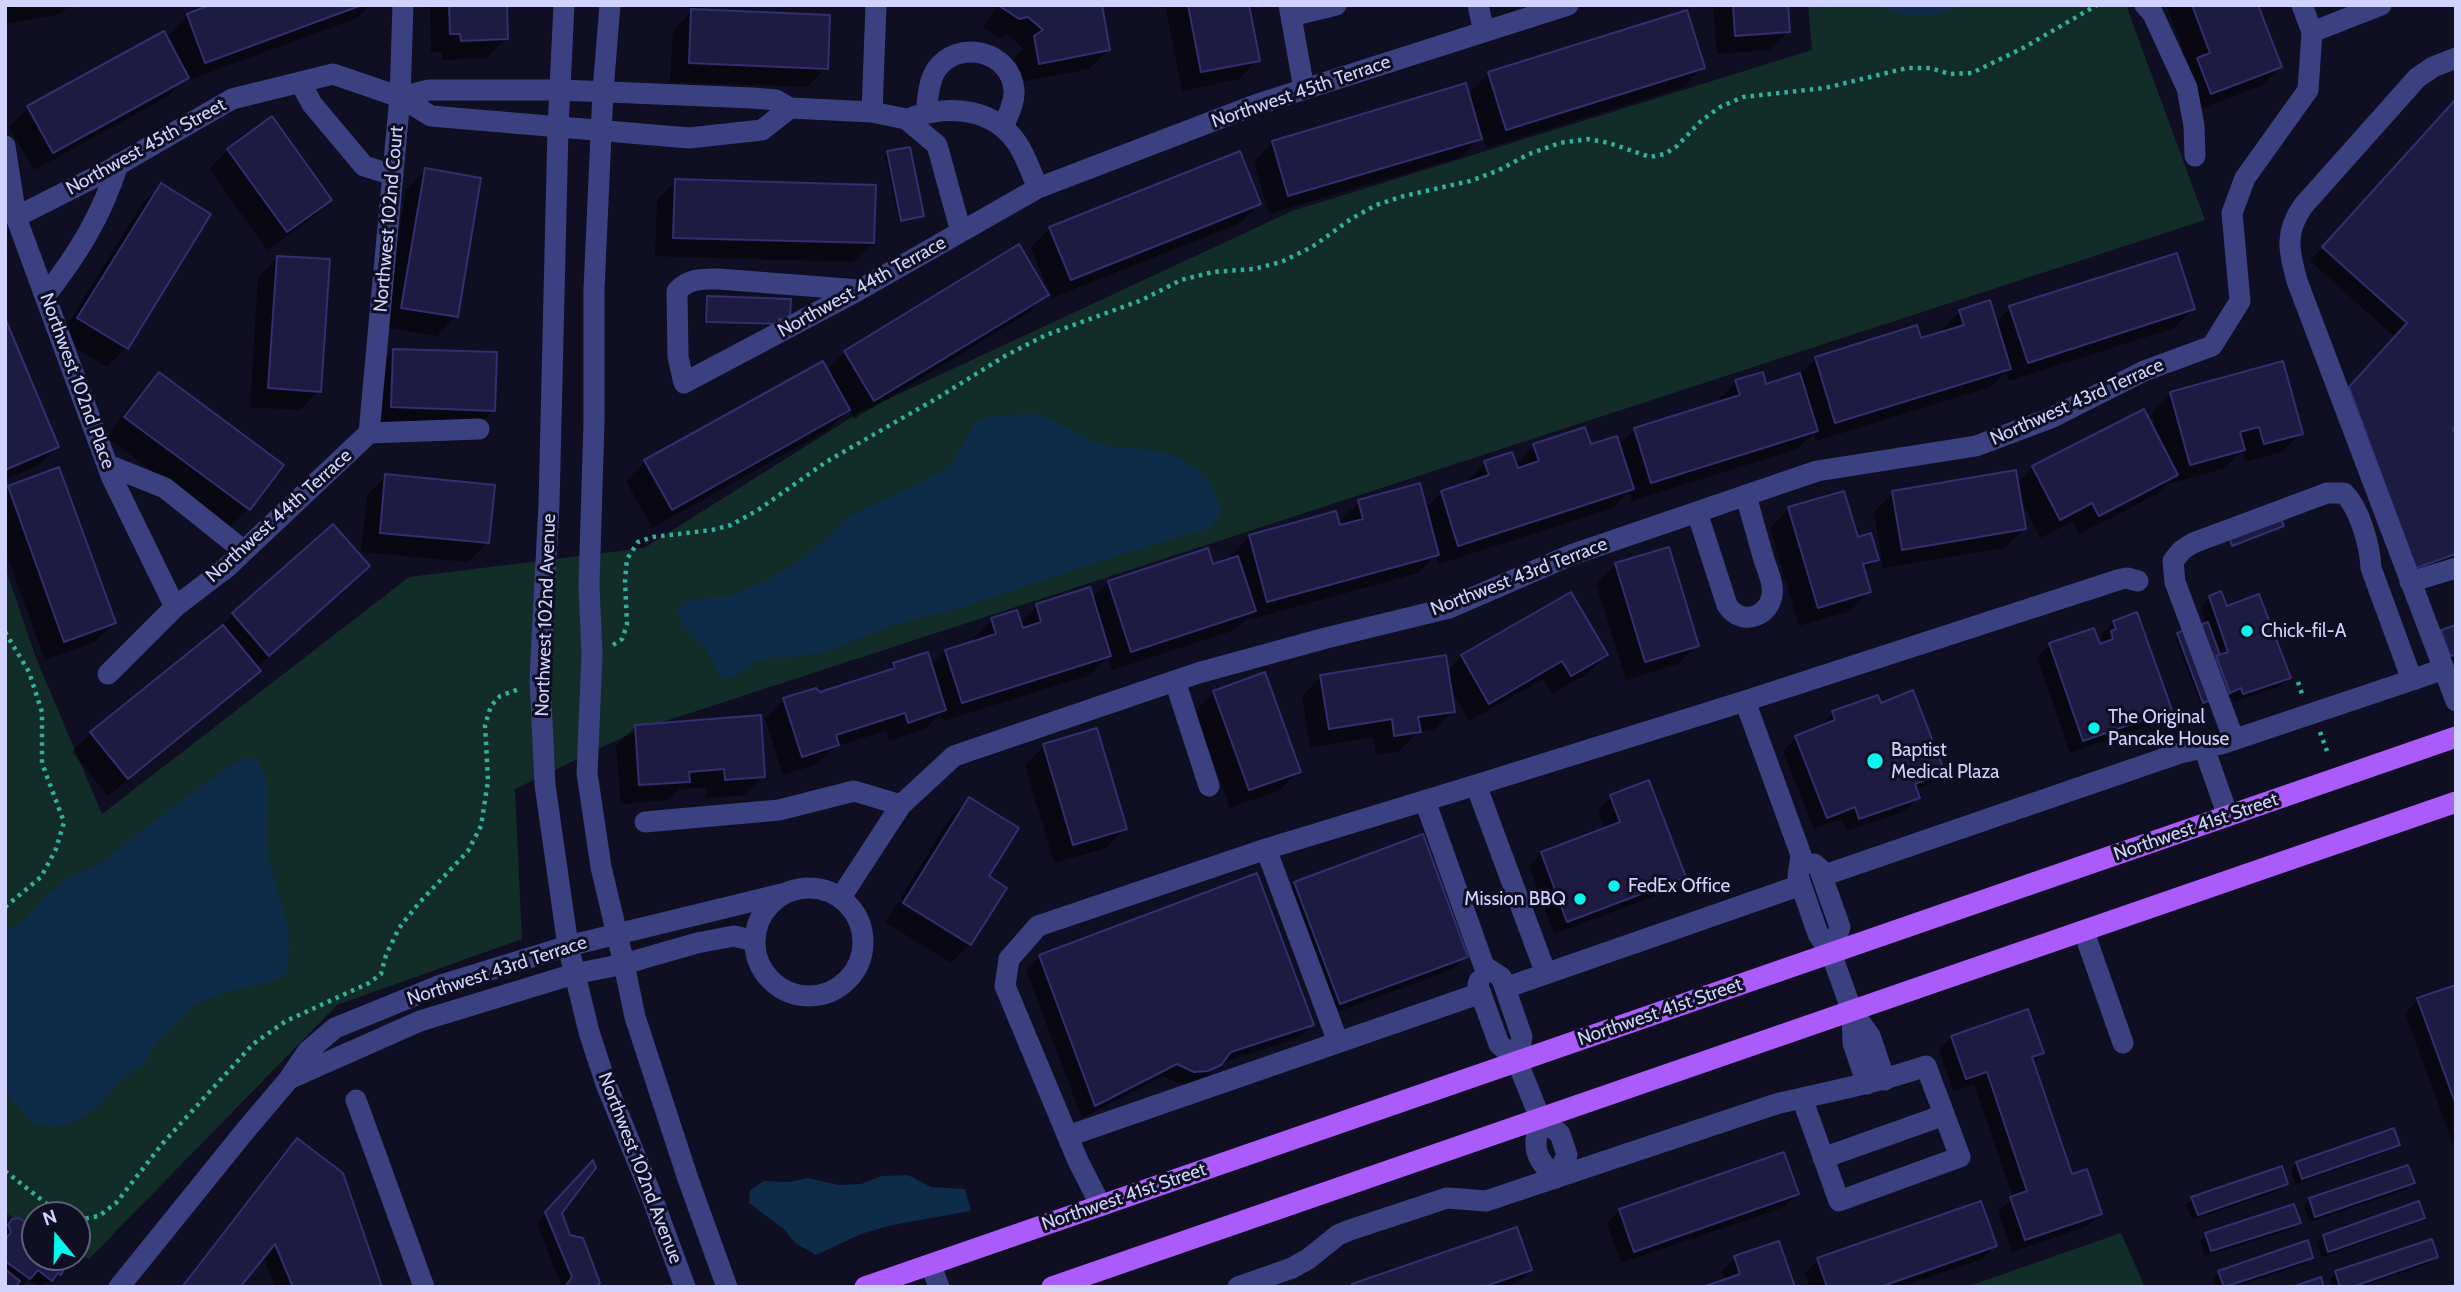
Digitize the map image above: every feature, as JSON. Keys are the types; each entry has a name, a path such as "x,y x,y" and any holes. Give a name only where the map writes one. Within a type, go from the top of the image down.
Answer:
{"main road":[{"name":"Northwest 41st Street","path":"865,1287 2456,737"},
{"path":"1052,1287 2456,802"}],"street":[{"name":"Northwest 102nd Court","path":"369,433 400,97 403,5"},
{"name":"Northwest 102nd Avenue","path":"564,5 558,128 549,504 540,678 545,785 568,946 589,1032 606,1084 685,1287"},
{"name":"Northwest 102nd Avenue","path":"610,5 593,289 594,422 589,585 592,655 587,773 601,867 639,1030 727,1287"},
{"path":"872,112 876,5"},
{"path":"1304,89 1290,11 1336,5"},
{"path":"1478,5 1484,32"},
{"name":"Northwest 45th Terrace","path":"1038,188 1255,105 1568,5"},
{"path":"2145,5 2153,14 2187,88 2194,126 2195,156"},
{"path":"2302,5 2312,32 2381,5"},
{"name":"Northwest 43rd Terrace","path":"841,897 901,805 954,756 1175,681 1326,638 1449,608 1571,555 1817,471 1976,446 2051,418 2144,371 2212,345 2239,301 2232,213 2245,178 2308,90 2312,32"},
{"path":"916,116 936,70 959,53 974,51 989,55 1001,63 1010,74 1014,89 1013,103 1003,127"},
{"path":"2456,58 2433,67 2417,78 2303,206 2294,219 2290,232 2292,263 2297,281 2456,701"},
{"name":"Northwest 45th Street","path":"16,217 118,164 232,99 333,74 400,97 431,116 689,138 762,130 790,108"},
{"path":"300,82 312,104 364,166 393,174"},
{"path":"400,97 429,90 603,91 753,98 776,100 790,108 916,116 948,110 969,112 985,115 1003,127 1018,144 1038,188"},
{"path":"916,116 937,145 961,232"},
{"name":"Northwest 102nd Place","path":"5,146 16,217 45,296 108,465 175,607"},
{"path":"45,296 81,246 107,199 118,164"},
{"name":"Northwest 44th Terrace","path":"859,290 719,279 685,282 677,291 678,356 684,383 859,290 1038,188"},
{"name":"Northwest 44th Terrace","path":"108,674 175,607 226,568 369,433 479,429"},
{"path":"108,465 165,488 244,551"},
{"path":"2234,740 2175,582 2173,561 2182,550 2193,543 2327,493 2344,493 2354,507 2370,550 2371,568 2412,680"},
{"path":"1697,512 1727,605 1732,613 1740,617 1757,617 1769,606 1772,587 1746,495"},
{"path":"2410,582 2456,568"},
{"path":"1101,1206 1078,1161 1005,985 1009,958 1038,926 1266,849 1745,701 2121,579 2138,581"},
{"path":"1822,876 2180,754 2234,740 2443,669"},
{"path":"1175,681 1209,786"},
{"path":"1745,701 1801,855 1798,876 1801,885 1818,934 1831,953 1852,1012 1853,1043 1876,1082"},
{"path":"2204,748 2228,816"},
{"path":"1476,785 1546,974"},
{"path":"645,822 779,810 854,791 901,805"},
{"path":"1425,801 1484,966 1478,986 1499,1044 1517,1061 1540,1118 1560,1134 1567,1155 1556,1178"},
{"path":"1266,849 1338,1042"},
{"path":"1801,855 1819,868 1840,927 1831,953"},
{"path":"1505,988 1801,885"},
{"path":"814,888 841,897 861,922 864,954 848,982 829,992 819,997 787,993 763,972 754,942 758,922 769,905 786,893 814,888"},
{"name":"Northwest 43rd Terrace","path":"119,1287 289,1079 308,1051 334,1028 441,985 568,946 786,893"},
{"path":"695,914 704,942"},
{"path":"2084,932 2123,1043"},
{"path":"289,1079 408,1026 574,974 734,936 754,942"},
{"path":"1484,966 1501,977 1505,988 1522,1037 1517,1061"},
{"path":"1068,1136 1481,993"},
{"path":"399,1002 408,1026"},
{"path":"1238,1287 1292,1268 1338,1235 1433,1202 1454,1198 1486,1201 1776,1104 1802,1098 1876,1082 1926,1066 1960,1157 1839,1201 1802,1098"},
{"path":"356,1100 424,1287"},
{"path":"1823,1158 1944,1115"},
{"path":"931,1265 939,1287"}],"path":[{"path":"592,655 622,639 627,625 627,559 638,542 653,537 731,525 758,510 826,462 1005,356 1046,335 1142,300 1181,280 1213,272 1254,269 1282,262 1312,247 1376,205 1470,181 1560,143 1588,139 1609,142 1650,157 1665,154 1720,107 1743,97 1825,88 1908,68 1930,68 1950,74 1972,73 2014,53 2097,5"},
{"path":"5,632 29,672 42,712 43,763 64,822 56,849 41,877 5,907"},
{"path":"91,1218 100,1216 116,1203 163,1143 253,1044 286,1021 369,983 381,974 386,955 399,928 468,851 481,826 488,781 485,725 491,706 500,696 540,678"},
{"path":"2318,724 2327,751"},
{"path":"5,1171 43,1201"}],"green space":[{"path":"1808,5 2126,5 2205,220 638,730 515,789 522,939 337,1005 91,1257 91,1201 21,1201 21,1222 5,1213 5,567 36,658 102,814 409,577 644,548 860,412 1292,211 1812,50"},
{"path":"2121,1233 2145,1287 1966,1287"}],"water":[{"path":"1875,5 1964,5 1940,14 1919,16"},
{"path":"1036,413 1104,445 1156,450 1184,460 1210,484 1220,504 1221,515 1210,528 963,607 891,626 828,651 792,658 770,658 753,663 732,678 723,680 708,652 679,620 677,609 686,600 728,596 766,581 810,553 842,522 859,511 948,468 974,424 985,417"},
{"path":"246,757 257,759 263,769 268,789 267,844 290,938 287,972 273,982 230,991 196,1004 156,1044 143,1064 119,1082 97,1107 80,1120 54,1127 32,1123 5,1092 5,932 20,924 44,898 73,874 99,865 159,817"},
{"path":"908,1175 931,1187 965,1189 971,1211 892,1225 861,1234 816,1255 795,1243 785,1230 749,1203 750,1190 764,1181 789,1182 808,1178 839,1185 861,1184 882,1176"}],"building":[{"path":"210,5 362,5 205,63 187,14"},
{"path":"449,5 507,5 508,39 461,41 460,34 450,34"},
{"path":"1102,5 1110,50 1039,64 1034,36 1043,30 1028,17 1019,19 1001,7"},
{"path":"1188,5 1249,5 1260,61 1201,72"},
{"path":"1733,5 1788,5 1790,32 1735,36"},
{"path":"2192,5 2258,5 2282,67 2211,94 2197,58 2210,53"},
{"path":"691,9 830,15 828,69 689,63"},
{"path":"1687,10 1705,68 1506,130 1488,72"},
{"path":"164,31 189,78 53,153 27,106"},
{"path":"1466,83 1482,139 1288,196 1272,141"},
{"path":"2456,99 2456,426 2453,429 2456,436 2456,554 2416,568 2349,387 2407,323 2322,247"},
{"path":"272,116 332,200 287,232 227,149"},
{"path":"910,147 924,216 901,221 887,151"},
{"path":"1240,151 1261,204 1071,280 1049,227"},
{"path":"425,168 481,178 458,317 401,308"},
{"path":"675,179 876,185 874,243 673,238"},
{"path":"161,183 211,214 128,349 77,318"},
{"path":"1019,244 1049,295 874,401 844,351"},
{"path":"2177,253 2195,309 2028,363 2009,306"},
{"path":"277,256 330,259 321,392 268,388"},
{"path":"707,296 791,299 790,319 779,319 778,324 706,322"},
{"path":"1990,300 2011,369 1835,423 1815,357 1917,325 1921,338 1964,325 1959,310"},
{"path":"5,318 59,447 5,470"},
{"path":"393,349 497,352 495,411 391,407"},
{"path":"823,361 850,410 672,510 644,460"},
{"path":"2283,361 2303,434 2264,444 2259,427 2240,432 2245,450 2190,465 2170,392"},
{"path":"159,372 284,465 250,510 124,417"},
{"path":"1763,372 1766,384 1800,373 1818,431 1651,483 1634,428 1740,395 1735,380"},
{"path":"2144,409 2178,475 2099,516 2092,503 2060,520 2032,466"},
{"path":"1585,427 1591,444 1617,436 1634,489 1458,546 1441,491 1489,475 1484,461 1512,452 1518,468 1539,461 1533,444"},
{"path":"59,467 116,623 64,642 8,486"},
{"path":"2016,470 2026,529 1902,550 1892,491"},
{"path":"385,474 495,485 489,543 380,533"},
{"path":"1420,483 1439,555 1267,602 1249,535 1336,511 1340,525 1363,519 1358,500"},
{"path":"1844,491 1858,537 1871,533 1879,560 1863,564 1871,592 1818,608 1788,507"},
{"path":"2275,504 2284,526 2232,546 2224,523"},
{"path":"333,524 370,566 269,656 232,613"},
{"path":"1669,547 1699,646 1645,662 1615,563"},
{"path":"1208,548 1213,564 1238,556 1256,611 1131,652 1108,581"},
{"path":"1090,587 1111,656 962,703 945,650 996,634 991,618 1017,610 1023,628 1041,622 1036,604"},
{"name":"Chick-fil-A","path":"2221,591 2227,606 2259,594 2291,678 2243,694 2241,688 2230,693 2216,656 2228,652 2209,596"},
{"path":"1571,592 1608,655 1571,676 1562,661 1489,704 1461,655"},
{"path":"2137,612 2172,710 2083,741 2049,643 2094,628 2100,644 2113,639 2111,631 2116,629 2113,621"},
{"path":"2208,622 2220,655 2216,656 2230,693 2203,703 2177,633"},
{"path":"223,625 261,671 128,779 90,732"},
{"path":"2456,625 2456,655 2450,656 2441,630"},
{"path":"928,652 946,710 908,723 905,713 836,735 839,745 802,757 783,698 816,688 820,692 895,668 893,663"},
{"path":"1446,655 1455,712 1418,717 1421,732 1394,736 1392,719 1329,729 1320,675"},
{"path":"1265,672 1301,772 1249,790 1213,691"},
{"path":"1913,690 1945,772 1915,784 1920,798 1859,819 1855,807 1827,818 1795,736 1835,720 1832,711 1878,695 1881,703"},
{"path":"761,715 765,777 725,780 724,769 689,772 690,782 639,785 635,725"},
{"path":"1097,728 1127,829 1073,845 1043,744"},
{"path":"1649,780 1686,877 1567,922 1541,852 1620,822 1610,795"},
{"path":"969,797 1019,828 989,876 1007,888 971,945 903,903"},
{"path":"1423,834 1468,957 1340,1004 1294,882"},
{"path":"1257,873 1314,1025 1231,1052 1221,1065 1208,1071 1194,1072 1177,1064 1095,1106 1039,955"},
{"path":"2456,985 2456,1105 2417,998"},
{"path":"2028,1009 2044,1053 2032,1057 2072,1174 2087,1169 2102,1214 2025,1240 2010,1197 2027,1191 1987,1072 1966,1079 1951,1036"},
{"path":"2394,1128 2400,1145 2302,1179 2296,1162"},
{"path":"297,1138 343,1173 382,1287 293,1287 275,1244 240,1287 182,1287"},
{"path":"1784,1152 1799,1194 1634,1252 1619,1209"},
{"path":"593,1160 596,1168 562,1213 570,1235 583,1238 600,1283 596,1287 565,1287 572,1277 545,1212"},
{"path":"2408,1165 2415,1183 2315,1217 2309,1198"},
{"path":"2282,1166 2288,1184 2198,1215 2191,1197"},
{"path":"1981,1201 1997,1246 1880,1287 1827,1287 1817,1258"},
{"path":"2419,1201 2425,1218 2328,1252 2323,1235"},
{"path":"2294,1204 2301,1223 2211,1251 2205,1233"},
{"path":"12,1219 21,1219 21,1271 37,1271 30,1279 5,1261 5,1240 11,1232 8,1225"},
{"path":"1517,1227 1532,1270 1483,1287 1353,1287 1352,1284"},
{"path":"2432,1239 2438,1257 2352,1287 2340,1287 2335,1271"},
{"path":"2308,1240 2313,1258 2224,1287 2218,1271"},
{"path":"1779,1241 1795,1287 1703,1287 1740,1274 1734,1256"},
{"path":"5,1269 20,1281 16,1287 5,1287"},
{"path":"39,1271 63,1271 52,1281"},
{"path":"2321,1277 2324,1287 2292,1287"}],"place":[{"name":"Chick-fil-A","path":"2247,631"},
{"name":"The Original Pancake House","path":"2094,728"},
{"name":"Baptist Medical Plaza","path":"1875,761"},
{"name":"FedEx Office","path":"1614,886"},
{"name":"Mission BBQ","path":"1580,899"}]}
